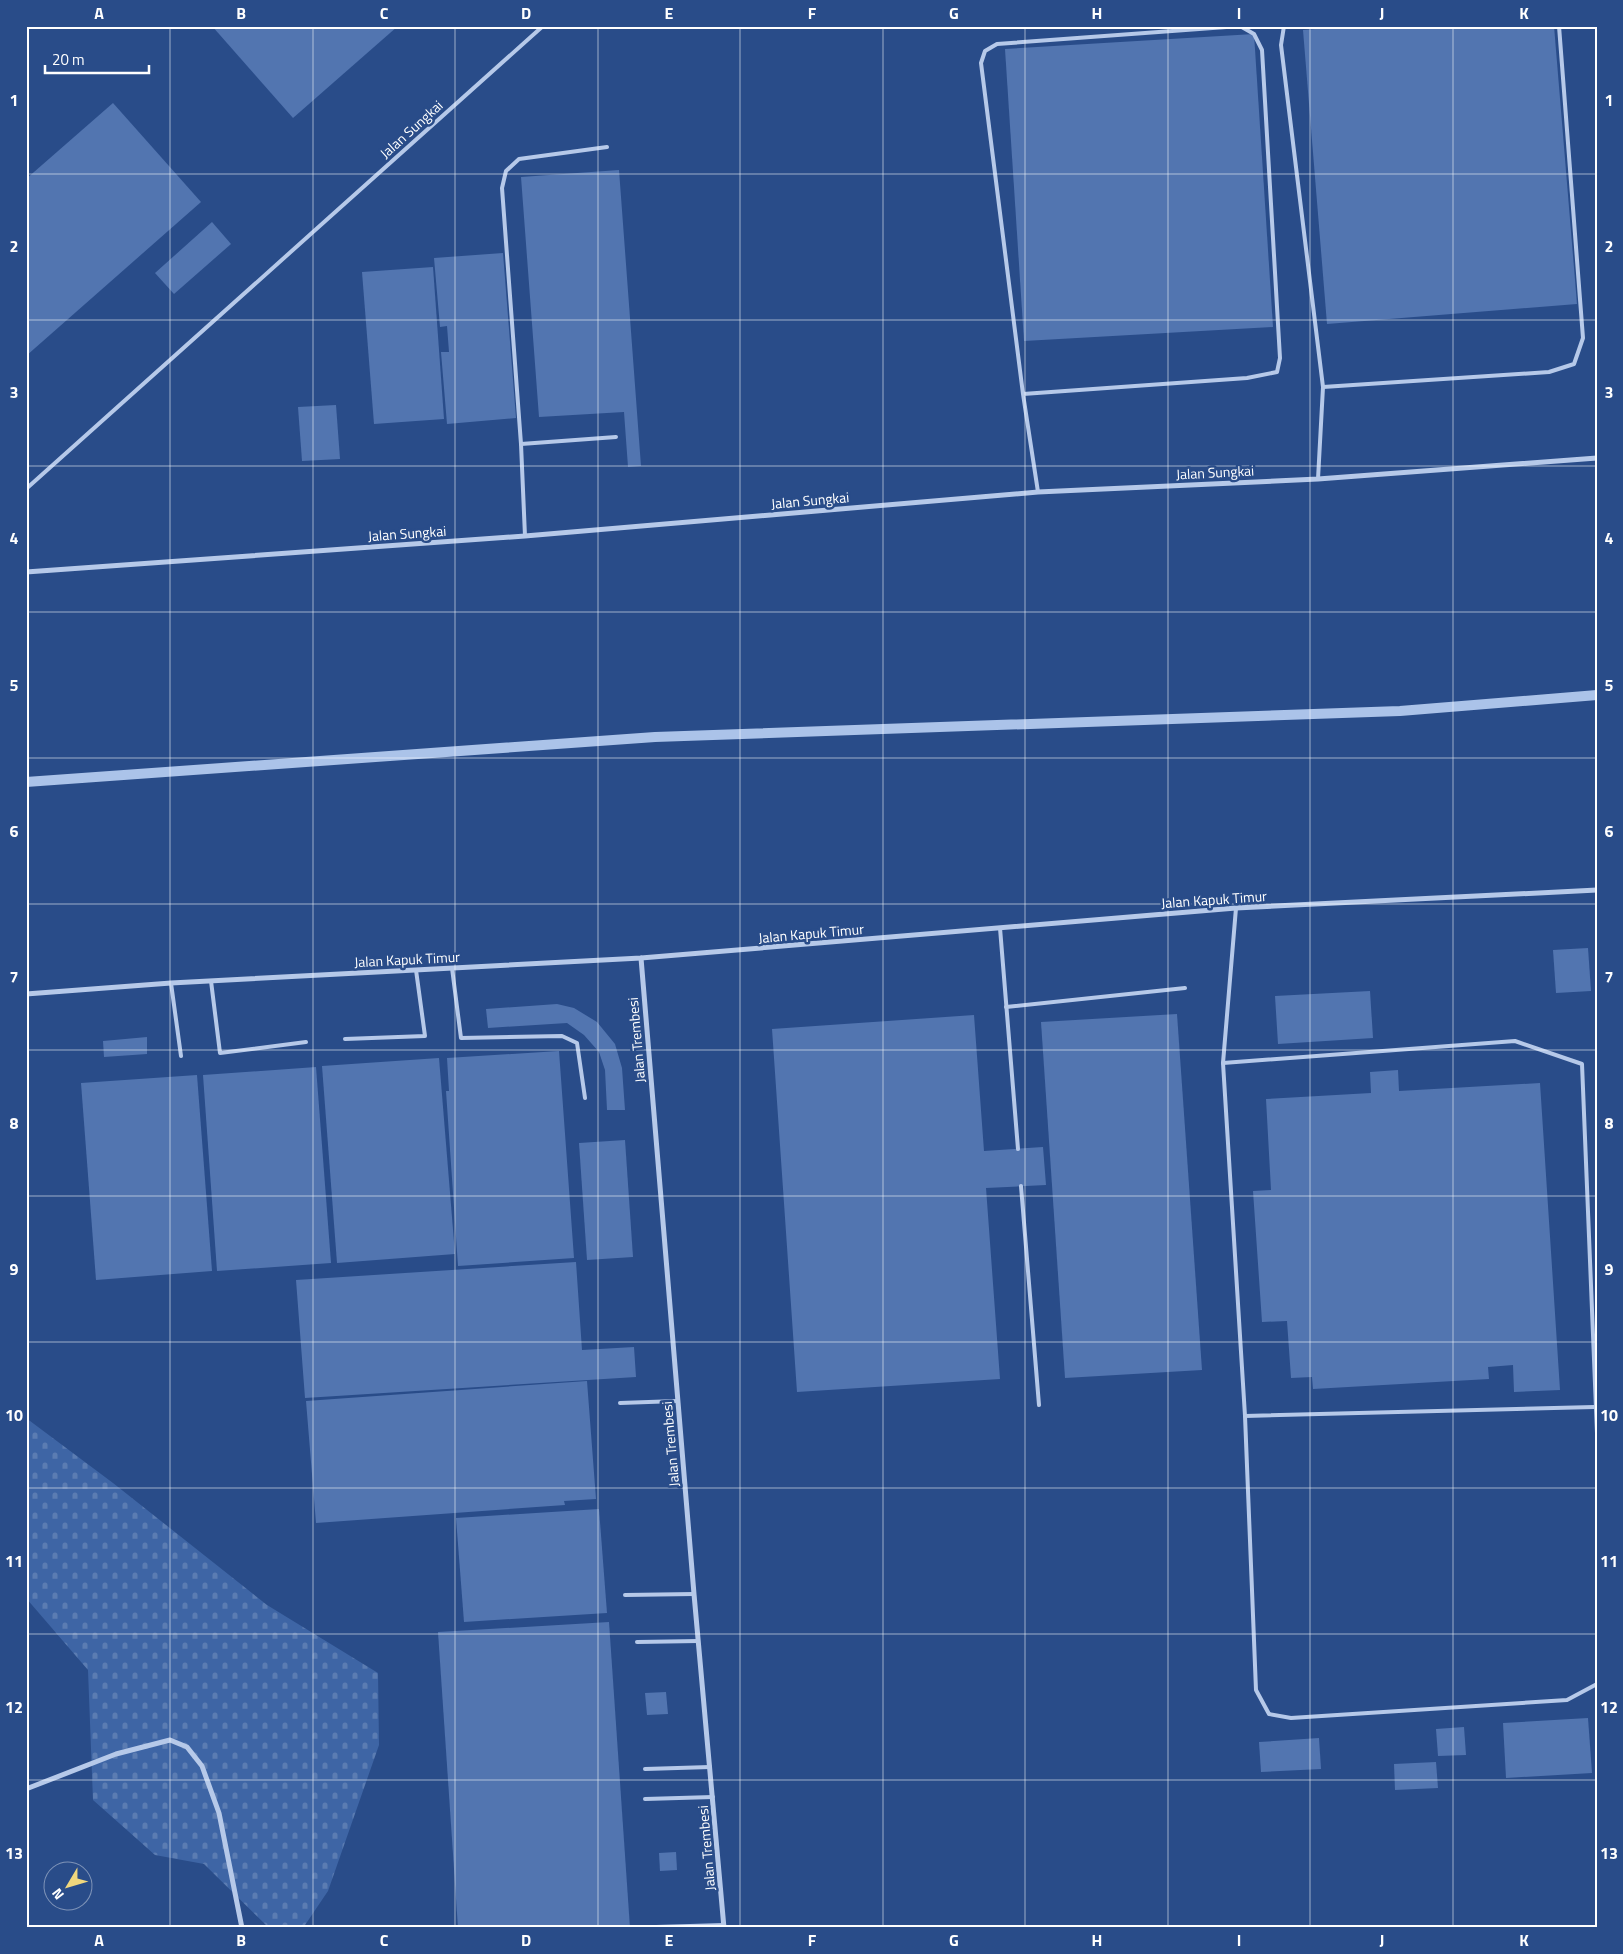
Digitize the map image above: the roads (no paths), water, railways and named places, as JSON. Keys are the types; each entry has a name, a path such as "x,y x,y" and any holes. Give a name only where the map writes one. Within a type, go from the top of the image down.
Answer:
{"street":[{"name":"Jalan Sungkai","path":"26,572 525,536 1038,492 1318,479 1597,458"},
{"name":"Jalan Kapuk Timur","path":"26,994 171,983 641,958 1236,908 1597,890"},
{"name":"Jalan Trembesi","path":"641,958 677,1401 724,1926"},
{"path":"26,1789 116,1754 170,1740 187,1747 202,1766 218,1813 242,1928"}],"lane":[{"name":"Jalan Sungkai","path":"26,489 543,26"},
{"path":"1023,394 1247,378 1277,372 1280,358 1262,50 1254,34 1240,26 997,44 985,50 982,63 1023,394 1038,492"},
{"path":"1284,26 1281,46 1323,387 1318,479"},
{"path":"1323,387 1549,372 1574,364 1583,338 1559,26"},
{"path":"525,536 521,444 502,188 506,171 520,159 607,147"},
{"path":"521,444 616,437"},
{"path":"1236,908 1222,1063 1245,1416 1256,1690 1269,1714 1292,1718 1567,1700 1597,1684"},
{"path":"1000,928 1018,1148"},
{"path":"452,968 462,1038 562,1036 577,1043 585,1098"},
{"path":"345,1039 425,1036 416,970"},
{"path":"211,981 220,1053 306,1042"},
{"path":"171,983 181,1056"},
{"path":"1006,1007 1185,988"},
{"path":"1222,1063 1516,1041 1582,1064 1594,1407 1597,1433"},
{"path":"1021,1186 1039,1405"},
{"path":"620,1403 677,1401"},
{"path":"1245,1416 1594,1407"},
{"path":"625,1595 694,1594"},
{"path":"637,1642 698,1641"},
{"path":"645,1769 710,1767"},
{"path":"646,1799 713,1797"},
{"path":"656,1927 724,1926"}],"waterway":[{"path":"26,782 655,737 1400,711 1597,695"}]}
